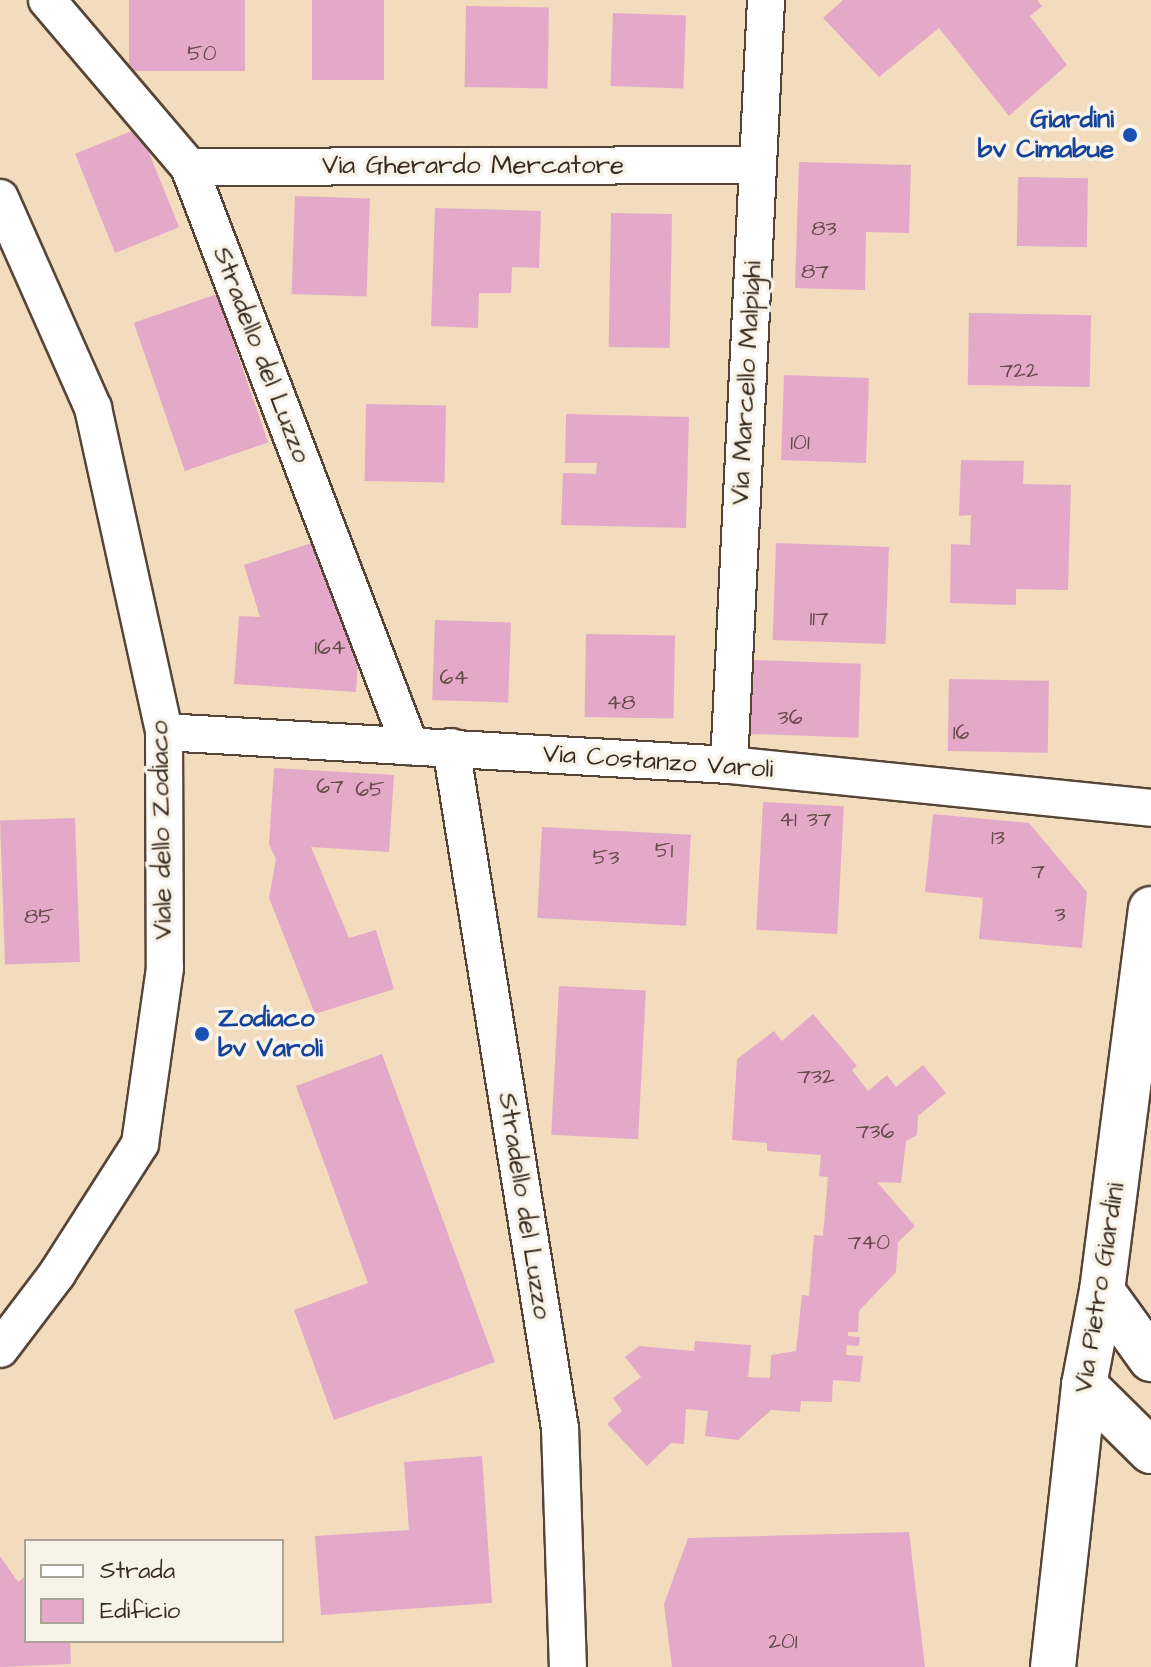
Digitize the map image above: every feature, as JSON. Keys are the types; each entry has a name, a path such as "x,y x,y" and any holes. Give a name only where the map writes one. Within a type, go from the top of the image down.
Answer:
{"main road":[{"name":"Via Pietro Giardini","path":"1053,1667 1084,1385 1102,1291 1151,909"},
{"path":"1102,1291 1151,1359"},
{"path":"1084,1385 1151,1370"},
{"path":"1084,1385 1151,1451"}],"street":[{"name":"Stradello del Luzzo","path":"47,0 189,167 410,746"},
{"name":"Via Marcello Malpighi","path":"729,765 766,0"},
{"name":"Via Gherardo Mercatore","path":"189,167 758,165"},
{"name":"Viale dello Zodiaco","path":"0,1349 57,1274 140,1144 165,968 164,732 93,408 2,212"},
{"name":"Via Costanzo Varoli","path":"164,732 729,765 1151,808"},
{"name":"Stradello del Luzzo","path":"451,747 560,1428 568,1667"}],"building":[{"path":"129,0 245,0 245,71 129,71"},
{"path":"312,0 384,0 384,80 312,80"},
{"path":"843,0 1037,0 1042,6 1030,16 1067,65 1009,116 939,28 879,77 823,18"},
{"path":"466,6 549,7 548,88 465,87"},
{"path":"613,13 686,16 683,89 610,86"},
{"path":"139,128 179,227 115,253 75,154"},
{"path":"799,162 911,165 909,233 866,232 865,290 795,288"},
{"path":"1018,177 1088,178 1087,247 1017,246"},
{"path":"295,196 370,199 367,297 292,294"},
{"path":"435,208 541,211 539,268 512,267 511,293 479,293 478,328 431,326"},
{"path":"611,213 672,214 670,348 609,347"},
{"path":"217,294 268,442 185,471 134,323"},
{"path":"969,313 1091,315 1090,387 968,385"},
{"path":"784,375 869,378 866,463 781,460"},
{"path":"366,404 446,405 445,482 365,481"},
{"path":"566,414 689,417 686,528 561,525 563,473 596,474 597,463 565,463"},
{"path":"961,460 1024,461 1023,484 1071,485 1068,590 1016,589 1016,605 950,603 951,544 970,545 971,515 959,516"},
{"path":"321,540 358,660 356,692 234,684 239,616 260,617 244,565"},
{"path":"776,543 889,547 886,644 773,640"},
{"path":"435,620 511,623 508,703 432,700"},
{"path":"586,634 675,636 674,719 585,717"},
{"path":"753,660 861,664 858,738 750,734"},
{"path":"949,679 1049,681 1048,753 948,751"},
{"path":"274,768 394,775 389,852 311,847 349,938 376,930 394,989 315,1014 269,898 276,859 269,844"},
{"path":"763,802 844,806 837,934 756,930"},
{"path":"933,814 1029,823 1087,892 1082,948 979,939 983,898 925,892"},
{"path":"75,818 80,962 5,965 0,821"},
{"path":"542,827 691,835 686,926 537,918"},
{"path":"559,986 646,991 638,1139 551,1135"},
{"path":"813,1014 857,1066 852,1070 868,1091 887,1075 896,1087 923,1065 946,1093 918,1116 917,1135 906,1141 901,1183 877,1182 915,1226 898,1242 896,1272 859,1311 858,1332 848,1332 848,1336 860,1337 859,1346 847,1345 846,1355 863,1356 860,1382 833,1380 832,1402 801,1401 800,1412 771,1410 738,1440 705,1436 708,1411 686,1409 684,1444 671,1443 647,1466 607,1424 622,1411 613,1398 641,1377 625,1357 639,1346 694,1351 695,1341 751,1345 748,1377 770,1378 771,1355 796,1351 802,1295 809,1296 814,1235 823,1236 828,1177 819,1176 821,1155 767,1151 767,1143 732,1140 737,1059 774,1031 782,1041"},
{"path":"382,1054 495,1362 334,1420 294,1310 368,1283 296,1086"},
{"path":"482,1456 492,1603 321,1615 315,1536 409,1530 404,1462"},
{"path":"909,1532 925,1667 672,1667 664,1604 688,1538"},
{"path":"0,1556 18,1582 24,1578 24,1643 70,1643 71,1664 0,1667"}],"place":[{"name":"Giardini bv Cimabue","path":"1130,135"},
{"name":"Zodiaco bv Varoli","path":"202,1034"}]}
